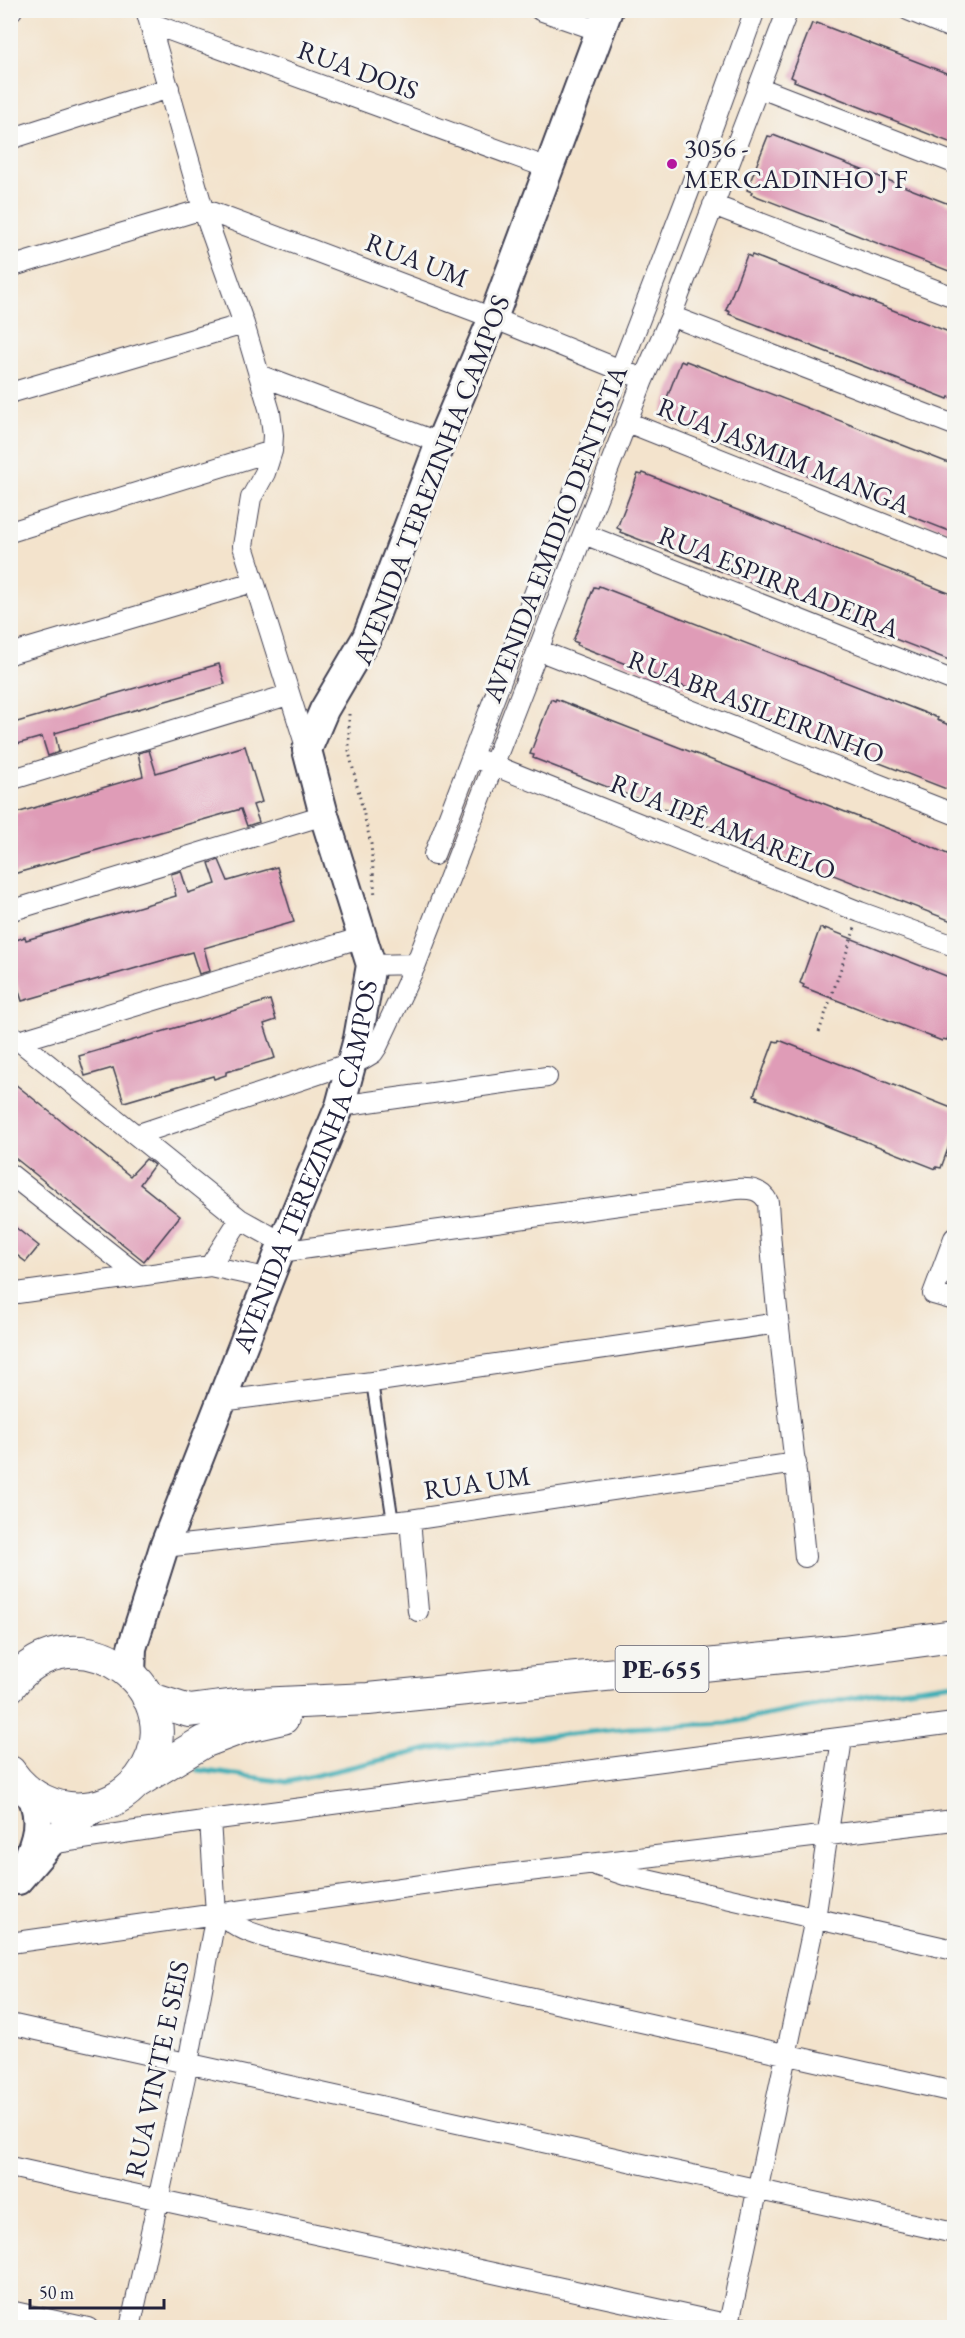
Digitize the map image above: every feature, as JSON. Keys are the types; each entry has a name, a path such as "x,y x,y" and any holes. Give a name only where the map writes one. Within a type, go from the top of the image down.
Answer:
{"main road":[{"name":"PE-655","path":"140,1685 189,1711 236,1705 368,1699 843,1651 954,1636"},
{"path":"10,1686 29,1667 54,1654 81,1651 98,1654 116,1662 140,1685 154,1717 155,1737 147,1766 135,1783 117,1798 100,1805 68,1808 53,1805 18,1783"},
{"name":"PE-655","path":"135,1783 203,1742 223,1733 368,1699"}],"street":[{"path":"540,10 604,21"},
{"name":"AVENIDA EMIDIO DENTISTA","path":"434,855 621,370 755,10"},
{"name":"AVENIDA EMIDIO DENTISTA","path":"136,1135 367,1057 377,1047 416,964 643,380 671,316 788,10"},
{"path":"908,10 954,29"},
{"path":"148,17 203,209 244,324 270,412 273,435 272,451 265,473 251,498 243,546 307,750"},
{"name":"RUA DOIS","path":"148,17 548,168"},
{"name":"AVENIDA TEREZINHA CAMPOS","path":"160,1560 281,1248 340,1106 352,1061 371,964 324,815 307,750 324,710 367,637 440,443 493,318 604,21"},
{"path":"758,87 954,163"},
{"path":"10,139 169,88"},
{"path":"713,204 954,297"},
{"path":"10,267 203,209"},
{"name":"RUA UM","path":"203,209 493,318 643,380"},
{"path":"671,316 954,425"},
{"path":"10,393 244,324"},
{"path":"259,375 440,443"},
{"name":"RUA JASMIM MANGA","path":"627,422 954,552"},
{"path":"10,532 272,451"},
{"name":"RUA ESPIRRADEIRA","path":"584,534 954,681"},
{"path":"10,654 253,582"},
{"name":"RUA BRASILEIRINHO","path":"538,650 954,814"},
{"path":"10,780 288,695"},
{"name":"RUA IPÊ AMARELO","path":"472,757 860,912 954,946"},
{"path":"10,911 324,815"},
{"path":"15,1037 363,937"},
{"path":"371,964 416,964"},
{"path":"15,1037 240,1219 281,1248 750,1188 764,1195 768,1202 778,1323 796,1463 805,1557"},
{"path":"340,1106 547,1077"},
{"path":"10,1174 140,1276"},
{"path":"210,1266 240,1219"},
{"path":"954,1238 933,1294 954,1300"},
{"path":"10,1294 210,1266 270,1279"},
{"path":"221,1401 372,1382 778,1323"},
{"name":"RUA UM","path":"160,1560 402,1521 796,1463"},
{"path":"402,1521 418,1611"},
{"path":"98,1654 108,1652 117,1644 160,1560"},
{"path":"140,1685 132,1648 160,1560"},
{"path":"49,1844 210,1820 954,1723"},
{"path":"10,2167 734,2326 758,2190 815,1919 842,1739"},
{"path":"14,1887 33,1850 39,1810 18,1783"},
{"path":"14,1887 49,1844 71,1823 100,1805"},
{"name":"RUA VINTE E SEIS","path":"130,2328 218,1914 210,1820"},
{"path":"10,1942 472,1878 954,1820"},
{"path":"592,1864 625,1875 954,1950"},
{"path":"218,1914 243,1930 274,1940 954,2092"},
{"path":"10,2024 954,2234"},
{"path":"10,2311 88,2328"}],"lane":[{"path":"372,1382 402,1521"}],"path":[{"path":"349,708 349,752 371,844 376,907"},
{"path":"819,1032 860,912"}],"building":[{"path":"812,23 954,76 954,144 794,81 795,79 791,77"},
{"path":"773,135 954,206 954,273 751,194 752,192 747,190 768,136"},
{"path":"747,255 954,334 954,399 949,397 948,399 729,314 730,312 726,310"},
{"path":"681,361 954,465 954,533 664,419 665,417 660,416"},
{"path":"643,473 954,595 954,662 620,532 621,530 617,528 638,474"},
{"path":"599,586 938,718 937,720 954,727 954,792 577,645 578,643 573,641 594,587"},
{"path":"219,664 225,684 55,733 59,752 48,756 42,737 10,746 10,724"},
{"path":"551,699 907,836 954,857 954,922 533,758 534,755 530,754"},
{"path":"245,746 262,802 253,805 259,822 247,826 241,809 10,875 10,822 16,821 13,814 143,776 138,753 149,750 156,773"},
{"path":"219,860 228,881 277,867 294,922 204,948 210,971 199,974 192,952 22,1001 10,963 10,942 25,937 26,940 176,896 171,874 181,871 188,893 216,884 209,863"},
{"path":"820,928 954,979 954,1020 947,1040 942,1041 803,987 804,985 800,983"},
{"path":"270,1000 276,1020 264,1024 275,1058 226,1072 226,1075 214,1079 213,1076 124,1102 113,1068 85,1076 79,1056"},
{"path":"779,1040 954,1109 954,1132 941,1168 936,1167 936,1169 757,1099 758,1097 754,1095 765,1065 774,1041"},
{"path":"10,1080 130,1176 146,1159 154,1165 140,1184 180,1216 144,1261 10,1154"},
{"path":"10,1223 39,1246 26,1262 10,1250"}],"waterway":[{"path":"198,1770 287,1782 433,1748 630,1728 727,1723 879,1693 954,1683"}],"place":[{"name":"3056 - MERCADINHO J F","path":"672,164"}]}
